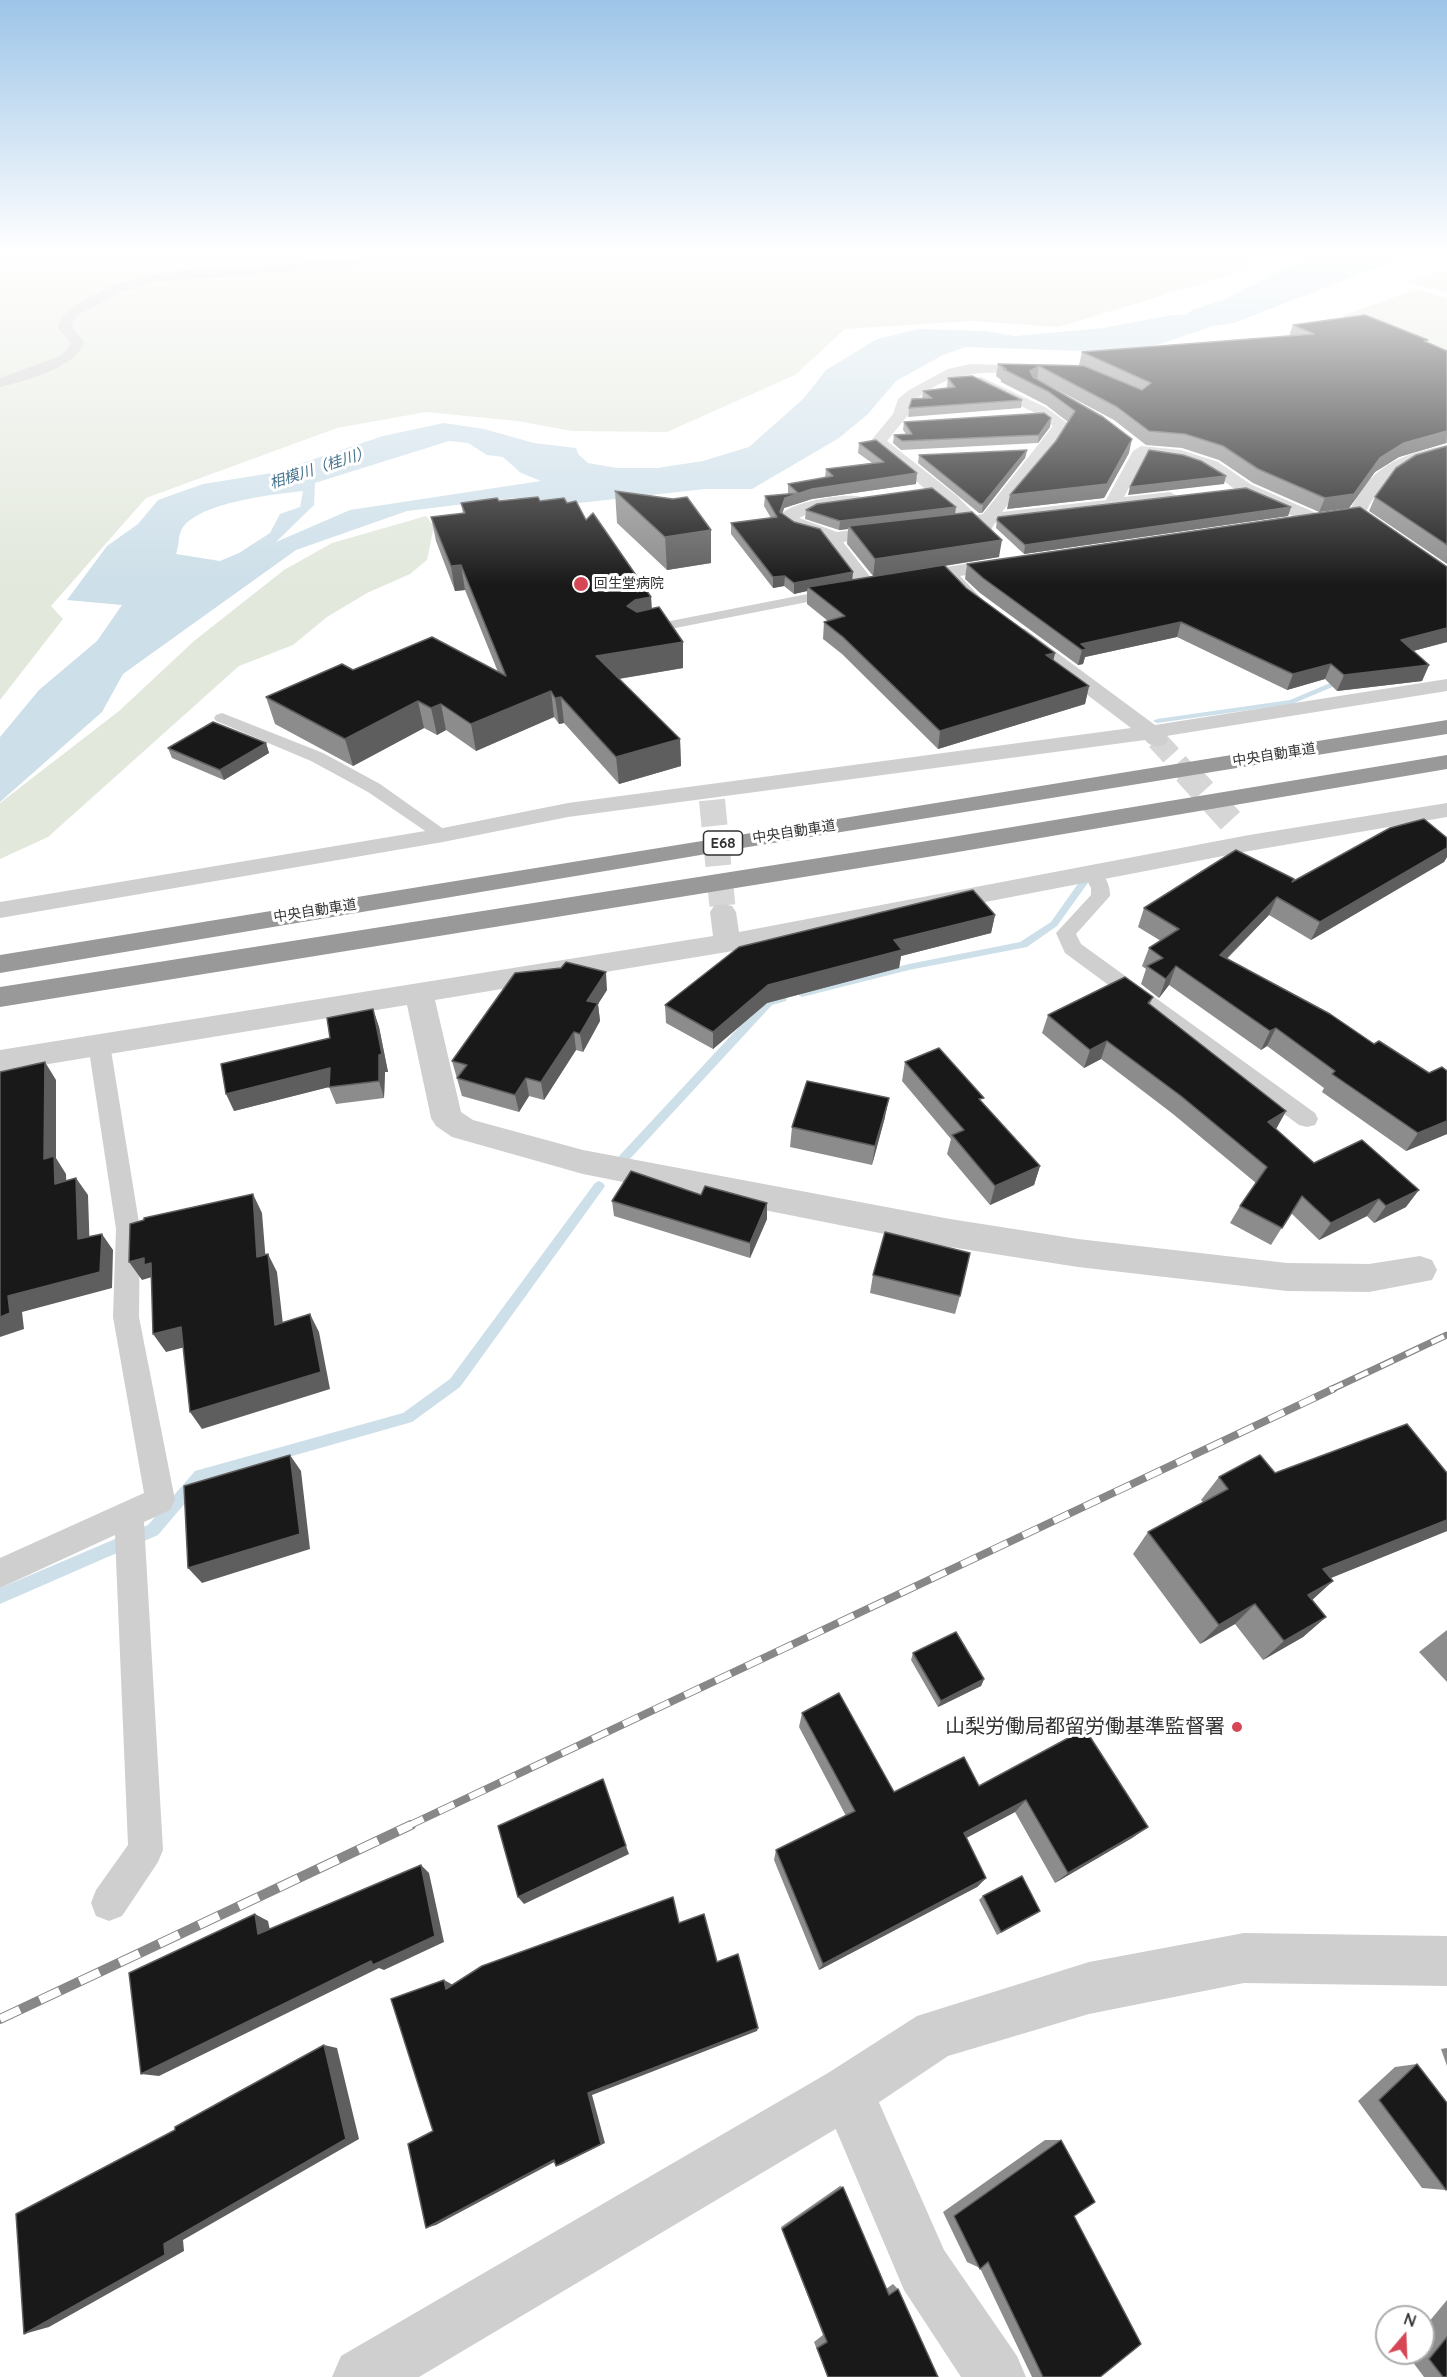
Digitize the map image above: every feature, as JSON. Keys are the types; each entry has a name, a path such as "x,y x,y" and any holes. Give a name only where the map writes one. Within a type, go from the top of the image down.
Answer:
{"highway":[{"name":"中央自動車道","path":"0,963 760,837 1447,727"},
{"name":"E68","path":"0,997 946,846 1447,762"}],"street":[{"path":"0,383 55,363"},
{"path":"1052,369 970,368 960,370 914,393 903,402 900,415 878,442 894,457 936,488 986,531 1023,562 867,586 830,538 986,531 1112,504 1190,495"},
{"path":"1010,369 1039,386"},
{"path":"960,370 1046,414 1062,425 1046,450 991,511 986,531"},
{"path":"1011,417 1046,414"},
{"path":"893,424 916,423"},
{"path":"1112,504 1137,448 1181,455 1212,465 1246,489 1317,520"},
{"path":"1023,451 1046,450"},
{"path":"1357,514 1366,490 1395,465 1447,450"},
{"path":"894,457 918,456"},
{"path":"913,492 936,488"},
{"path":"1224,492 1246,489"},
{"path":"838,537 800,526 790,521 791,514 812,506 880,497"},
{"path":"1282,525 1357,514 1447,576"},
{"path":"946,573 972,599 1154,736"},
{"path":"0,910 443,835 568,810 711,795 1154,736 1447,685"},
{"path":"0,1061 727,944 1092,873 1243,836 1447,810"},
{"path":"723,912 727,944"},
{"path":"419,992 447,1118 463,1130 583,1162 950,1233 1078,1253 1287,1277 1368,1278 1395,1272 1420,1270"},
{"path":"362,2377 847,2092 935,2034 1089,1988 1244,1958 1447,1960"},
{"path":"847,2092 924,2270 996,2377"}],"lane":[{"path":"638,631 867,586"},
{"path":"222,718 317,757 374,788 443,835"},
{"path":"1092,873 1101,888 1100,896 1066,933 1072,948 1307,1119"},
{"path":"0,1573 160,1500 126,1317 128,1229 99,1044"},
{"path":"109,1903 146,1850 129,1514"}],"shaded area":[{"path":"0,363 808,363 795,375 667,432 572,431 517,421 426,412 337,428 146,498 51,606 63,619 0,700"},
{"path":"426,516 434,526 427,560 410,574 367,593 327,617 293,645 239,666 48,837 0,859 0,803 119,711 194,641 284,570 332,543"}],"water":[{"name":"相模川（桂川）","path":"838,363 929,363 896,381 868,414 839,438 752,489 705,489 579,503 514,498 407,511 296,550 123,674 102,712 0,802 0,737 39,690 97,641 122,605 67,600 107,546 138,524 158,500 203,484 272,473 383,436 444,423 484,429 534,443 576,448 578,454 588,463 617,468 657,468 703,461 749,447 803,399 826,370","holes":["449,441 468,443 487,455 503,457 521,473 541,481 350,510 276,542 314,505 315,483","303,491 300,507 280,514 270,533 239,553 220,561 176,554 181,531 189,521 201,513 236,502"]}],"building":[{"path":"1106,363 1447,363 1447,431 1404,443 1380,458 1354,494 1325,498 1258,469 1223,446 1185,434 1149,431 1117,407 1039,366 1030,371 1033,377 1103,417 1132,439 1107,484 1010,495 1056,441 1075,411 1049,392 1003,369 1006,369 998,364 1084,366 1142,390 1151,383"},
{"path":"972,376 1022,400 909,408 912,399 932,398 923,391 955,387 948,378"},
{"path":"1044,413 1051,418 1039,435 902,441 894,435 912,434 904,422"},
{"path":"876,440 917,473 812,489 785,498 780,512 794,522 820,529 853,572 794,583 785,576 773,577 731,523 777,517 765,496 798,493 788,484 833,476 826,469 884,462 859,443"},
{"path":"1447,446 1447,545 1375,497 1396,468 1416,455"},
{"path":"1027,450 983,504 980,504 919,455"},
{"path":"1149,450 1183,455 1201,461 1226,476 1130,487"},
{"path":"932,488 956,507 840,521 806,510 817,504"},
{"path":"1246,488 1291,507 1025,545 997,520 998,517"},
{"path":"615,491 673,499 687,497 711,530 665,537"},
{"path":"538,497 540,501 564,498 567,503 576,501 586,520 593,513 651,597 635,600 627,606 637,612 659,607 683,642 596,656 680,739 616,757 561,697 555,698 551,691 471,724 441,704 431,708 418,701 345,739 266,697 342,664 353,670 432,637 506,676 461,565 451,566 431,517 465,513 461,503 497,498 499,501"},
{"path":"1360,507 1447,567 1447,628 1401,640 1429,665 1344,675 1331,664 1293,674 1181,622 1081,644 1087,649 1082,650 967,564"},
{"path":"972,512 1002,540 875,559 849,526"},
{"path":"944,565 966,588 1055,653 1046,655 1089,686 940,731 843,637 824,622 845,616 808,587"},
{"path":"213,722 266,743 220,770 168,748"},
{"path":"1424,819 1447,838 1447,848 1320,922 1277,897 1220,955 1330,1014 1374,1044 1379,1041 1429,1073 1442,1067 1447,1071 1447,1121 1418,1133 1332,1074 1335,1071 1276,1028 1270,1031 1176,966 1166,979 1147,966 1163,958 1149,948 1179,929 1144,908 1236,850 1294,879 1292,882 1390,828"},
{"path":"973,890 995,915 894,940 902,950 768,985 713,1032 665,1005 739,947"},
{"path":"566,962 606,972 587,1001 598,1003 580,1034 574,1032 541,1082 526,1078 515,1095 457,1078 467,1065 452,1061 515,973 561,968"},
{"path":"1125,977 1153,997 1148,1003 1286,1111 1268,1122 1314,1163 1362,1140 1419,1190 1386,1206 1379,1199 1331,1223 1302,1196 1282,1228 1240,1206 1267,1167 1181,1096 1107,1041 1090,1050 1048,1015"},
{"path":"373,1009 382,1054 379,1055 379,1081 329,1087 330,1068 226,1094 221,1064 330,1038 327,1018"},
{"path":"939,1048 984,1098 979,1099 1040,1166 995,1186 952,1135 964,1130 905,1062"},
{"path":"45,1062 44,1159 54,1156 55,1184 76,1178 78,1239 102,1234 100,1272 8,1296 10,1313 0,1317 0,1072"},
{"path":"807,1081 889,1098 875,1146 792,1127"},
{"path":"631,1171 701,1195 705,1186 767,1203 750,1243 612,1201"},
{"path":"253,1194 257,1257 268,1254 275,1325 310,1314 321,1372 190,1412 181,1327 153,1334 151,1263 144,1265 144,1258 129,1262 130,1224 144,1220 144,1218"},
{"path":"885,1232 970,1253 960,1296 873,1275"},
{"path":"1407,1424 1447,1473 1447,1520 1323,1569 1333,1581 1308,1595 1326,1617 1284,1641 1255,1604 1219,1625 1148,1532 1228,1489 1219,1477 1260,1455 1275,1473"},
{"path":"290,1455 300,1534 188,1568 184,1486"},
{"path":"956,1632 984,1679 941,1701 913,1653"},
{"path":"839,1693 894,1792 964,1757 979,1786 1085,1729 1148,1827 1068,1873 1026,1800 964,1833 986,1878 823,1964 776,1850 855,1811 802,1713"},
{"path":"603,1779 626,1846 518,1897 498,1826"},
{"path":"421,1865 435,1936 373,1965 371,1961 141,2074 129,1973 255,1914 258,1934"},
{"path":"1022,1876 1040,1911 1001,1932 983,1896"},
{"path":"673,1897 679,1923 704,1914 717,1962 738,1954 758,2028 588,2093 601,2144 556,2166 554,2160 426,2228 408,2144 433,2131 391,1999 444,1980 446,1989 482,1966"},
{"path":"324,2045 346,2139 164,2244 165,2255 24,2334 16,2214 175,2130 175,2127"},
{"path":"1417,2064 1447,2103 1446,2190 1379,2100"},
{"path":"1061,2140 1095,2202 1074,2216 1141,2344 1100,2377 1043,2377 988,2262 980,2269 954,2216"},
{"path":"843,2187 889,2295 898,2289 938,2377 828,2377 817,2348 827,2342 782,2229"},
{"path":"1447,2337 1447,2377 1443,2377 1434,2365 1435,2352"}],"waterway":[{"path":"1157,721 1292,702 1345,680"},
{"path":"802,994 909,967 1023,945 1054,924 1085,880"},
{"path":"624,1158 769,1002 782,999"},
{"path":"0,1596 153,1530 200,1476 407,1418 455,1383 599,1186"}],"tunnel":[{"path":"1157,740 1187,773"},
{"path":"1186,772 1238,829"},
{"path":"712,800 723,912"}],"railway":[{"path":"1330,1390 1447,1335"},
{"path":"408,1826 1333,1389"},
{"path":"0,2019 411,1825"}],"place":[{"name":"回生堂病院","path":"581,584"},
{"name":"山梨労働局都留労働基準監督署","path":"1237,1727"}]}
